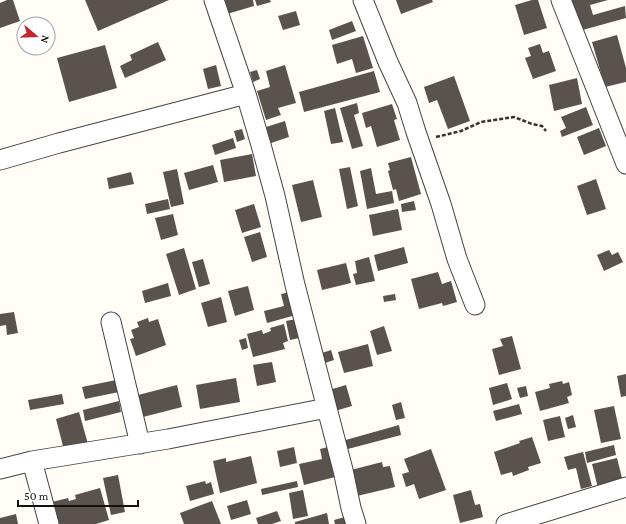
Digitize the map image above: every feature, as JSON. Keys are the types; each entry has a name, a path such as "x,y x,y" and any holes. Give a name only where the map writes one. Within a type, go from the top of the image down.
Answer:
{"street":[{"path":"214,0 246,94 275,196 295,285 356,524"},
{"path":"363,0 388,62 407,103 419,142 442,204 457,259 475,306"},
{"path":"561,0 624,153"},
{"path":"0,160 246,94"},
{"path":"111,322 140,444"},
{"path":"0,469 32,461 140,444 327,408"},
{"path":"32,461 49,524"},
{"path":"506,524 626,487"}],"path":[{"path":"419,142 461,131 482,122 514,116 532,124 542,126 546,131"}],"building":[{"path":"7,0 13,0 18,16 16,16 16,22 0,28 0,3"},
{"path":"85,0 169,0 98,31"},
{"path":"223,0 253,0 254,6 227,14"},
{"path":"255,0 270,0 271,2 257,6"},
{"path":"396,0 432,0 433,2 401,14"},
{"path":"532,0 538,0 547,28 524,35 515,5"},
{"path":"571,0 608,0 590,5 593,15 625,6 626,18 579,31"},
{"path":"296,11 300,25 283,30 278,16"},
{"path":"352,21 356,31 332,40 329,30"},
{"path":"617,35 626,68 626,82 605,87 592,42"},
{"path":"363,36 373,68 356,73 352,59 337,64 332,45"},
{"path":"158,42 166,60 125,78 120,66 132,60 130,55"},
{"path":"540,44 543,53 549,51 556,71 533,79 525,58 531,56 528,48"},
{"path":"105,45 117,88 69,102 57,58"},
{"path":"216,65 221,86 208,89 203,69"},
{"path":"285,65 296,103 278,108 281,115 266,120 257,91 270,87 266,71"},
{"path":"257,70 260,79 253,82 250,72"},
{"path":"374,71 380,92 304,112 299,92"},
{"path":"454,76 470,121 448,129 437,100 429,103 424,87"},
{"path":"577,78 582,104 554,111 549,85"},
{"path":"357,103 359,113 354,115 363,146 352,149 340,108"},
{"path":"392,104 397,119 394,120 400,140 377,147 371,126 366,128 362,113"},
{"path":"586,107 593,125 562,137 560,131 566,128 561,117"},
{"path":"335,108 343,142 331,144 324,111"},
{"path":"285,121 289,137 271,143 266,127"},
{"path":"599,128 606,146 584,155 577,137"},
{"path":"242,129 245,139 237,142 234,131"},
{"path":"233,138 236,148 215,155 212,145"},
{"path":"252,154 256,176 224,182 220,160"},
{"path":"411,157 421,194 399,201 396,189 393,190 388,171 390,170 388,163"},
{"path":"213,165 218,182 189,190 184,173"},
{"path":"350,167 358,206 347,209 339,169"},
{"path":"371,168 376,194 392,191 394,203 367,209 360,171"},
{"path":"177,169 184,204 171,207 163,172"},
{"path":"131,172 134,184 109,189 107,178"},
{"path":"596,179 606,209 587,215 577,186"},
{"path":"313,180 322,217 301,222 292,185"},
{"path":"168,199 170,209 147,214 145,204"},
{"path":"414,201 416,210 402,212 401,204"},
{"path":"254,204 261,227 242,233 235,210"},
{"path":"398,209 402,230 373,236 369,215"},
{"path":"173,214 178,235 161,240 155,218"},
{"path":"260,232 267,257 252,262 244,237"},
{"path":"404,247 408,263 378,271 374,255"},
{"path":"184,248 196,289 179,295 166,254"},
{"path":"609,250 612,255 618,252 623,262 604,271 597,255"},
{"path":"369,257 375,281 356,285 353,274 357,273 355,261"},
{"path":"203,259 210,284 199,287 192,262"},
{"path":"346,263 351,283 322,290 317,270"},
{"path":"438,272 442,284 451,281 457,302 443,306 442,303 419,309 411,279"},
{"path":"168,283 171,296 145,303 142,291"},
{"path":"248,286 254,310 235,316 228,291"},
{"path":"290,292 296,315 267,323 264,311 284,306 281,294"},
{"path":"395,294 396,300 384,302 383,296"},
{"path":"221,297 227,322 208,327 201,303"},
{"path":"14,312 18,333 7,335 6,325 0,326 0,314"},
{"path":"148,318 149,322 158,319 166,345 136,356 130,339 134,338 131,330 139,327 137,322"},
{"path":"296,319 299,338 290,340 286,321"},
{"path":"284,324 288,341 283,343 285,349 253,357 247,334 262,330 263,334 271,331 270,328"},
{"path":"384,326 392,351 377,355 370,331"},
{"path":"512,336 521,369 499,375 492,349 503,346 500,339"},
{"path":"246,338 248,348 242,350 239,340"},
{"path":"368,344 373,366 344,373 338,352"},
{"path":"331,350 334,360 325,363 322,353"},
{"path":"272,362 276,382 257,386 253,365"},
{"path":"626,374 626,396 621,397 617,376"},
{"path":"236,378 240,402 200,409 196,385"},
{"path":"116,380 119,392 85,399 82,387"},
{"path":"562,381 563,384 569,382 572,395 567,397 569,403 540,411 535,392 550,388 549,384"},
{"path":"507,383 512,399 493,405 489,388"},
{"path":"177,385 182,407 143,417 138,395"},
{"path":"346,385 352,406 335,411 329,390"},
{"path":"526,386 528,396 520,398 517,388"},
{"path":"62,394 64,404 30,410 28,400"},
{"path":"119,401 121,412 85,421 83,410"},
{"path":"401,402 405,418 396,420 392,405"},
{"path":"519,404 522,414 496,421 493,411"},
{"path":"614,406 621,439 601,443 594,410"},
{"path":"79,412 88,444 64,450 56,419"},
{"path":"573,415 576,427 568,429 565,418"},
{"path":"560,416 565,437 548,441 543,420"},
{"path":"399,425 401,435 344,450 342,441"},
{"path":"532,437 541,463 528,467 529,470 513,476 512,472 501,475 494,452"},
{"path":"614,445 616,455 587,463 585,452"},
{"path":"294,447 297,463 280,467 277,451"},
{"path":"328,447 335,477 304,485 299,464 322,459 320,449"},
{"path":"431,449 446,490 419,499 414,484 406,487 402,474 409,472 404,459"},
{"path":"583,452 592,486 581,489 576,468 568,470 564,457"},
{"path":"251,456 257,483 220,493 213,461 226,458 226,462"},
{"path":"617,458 623,482 598,488 592,464"},
{"path":"382,462 383,467 390,466 395,487 357,496 351,470"},
{"path":"118,475 125,512 111,515 103,478"},
{"path":"205,481 206,484 211,482 214,494 190,501 186,486"},
{"path":"297,481 298,487 262,495 261,489"},
{"path":"100,488 109,520 96,524 59,524 52,502 68,498 69,501 76,499 75,495"},
{"path":"303,490 308,516 293,519 289,493"},
{"path":"471,490 475,505 480,504 483,517 460,523 453,495"},
{"path":"247,500 251,514 231,520 227,506"},
{"path":"212,501 221,524 184,524 180,513"},
{"path":"277,511 281,521 272,524 258,524 256,518"},
{"path":"327,513 329,524 295,524 295,522"},
{"path":"16,514 18,524 0,524 0,518"},
{"path":"345,517 347,524 335,524 334,520"}]}
